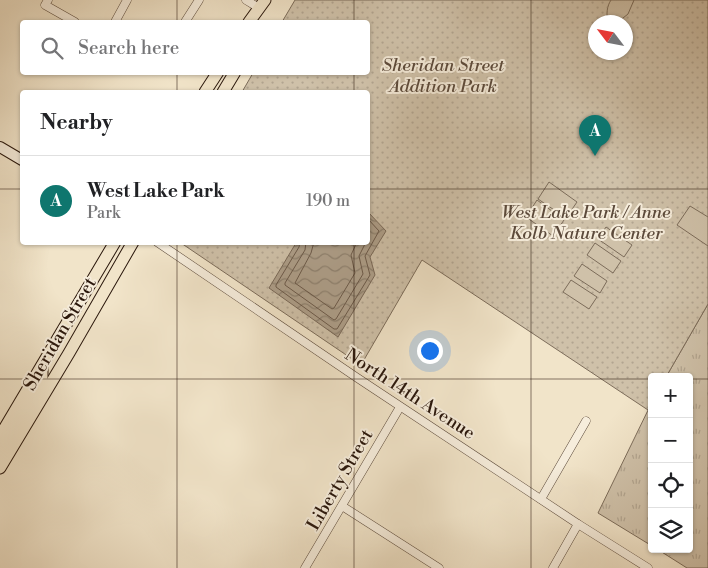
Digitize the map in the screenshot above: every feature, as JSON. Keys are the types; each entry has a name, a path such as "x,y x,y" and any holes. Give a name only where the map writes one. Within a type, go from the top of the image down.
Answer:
{"main road":[{"path":"251,20 264,3"},
{"path":"260,20 264,3"},
{"path":"206,90 216,75"},
{"path":"224,90 233,75"},
{"name":"Sheridan Street","path":"0,436 113,245"},
{"name":"Sheridan Street","path":"0,468 69,354 131,245"},
{"path":"0,452 42,382 42,366"}],"street":[{"path":"48,0 45,5 71,20"},
{"path":"115,20 128,0"},
{"path":"186,20 199,0"},
{"path":"246,0 264,3"},
{"path":"0,147 20,159"},
{"name":"North 14th Avenue","path":"161,245 400,407 648,568"},
{"name":"Liberty Street","path":"305,568 400,407"},
{"path":"541,499 586,422"},
{"path":"342,506 439,568"},
{"path":"553,568 578,524"}],"green space":[{"path":"295,0 708,0 708,304 668,373 648,373 648,410 422,260 361,365 184,245 370,245 370,90 243,90 252,75 370,75 370,20 283,20"},
{"path":"611,0 634,0 627,15 607,15"},
{"path":"549,182 577,202 566,218 538,199"},
{"path":"537,200 564,220 553,236 526,217"},
{"path":"690,206 708,217 708,246 677,225"},
{"path":"606,227 632,245 624,257 598,239"},
{"path":"595,243 621,261 613,273 587,255"},
{"path":"582,264 607,281 600,293 574,276"},
{"path":"571,280 597,297 589,309 563,292"},
{"path":"708,304 708,568 687,568 663,553 693,553 693,373 668,373"},
{"path":"648,410 648,544 598,513"}],"water":[{"path":"370,214 386,231 370,257 375,275 338,337 269,288 295,245 370,245"}],"place":[{"name":"West Lake Park","path":"595,156"}],"park label":[{"name":"Sheridan Street Addition Park","path":"443,75"},
{"name":"West Lake Park / Anne Kolb Nature Center","path":"586,222"}]}
